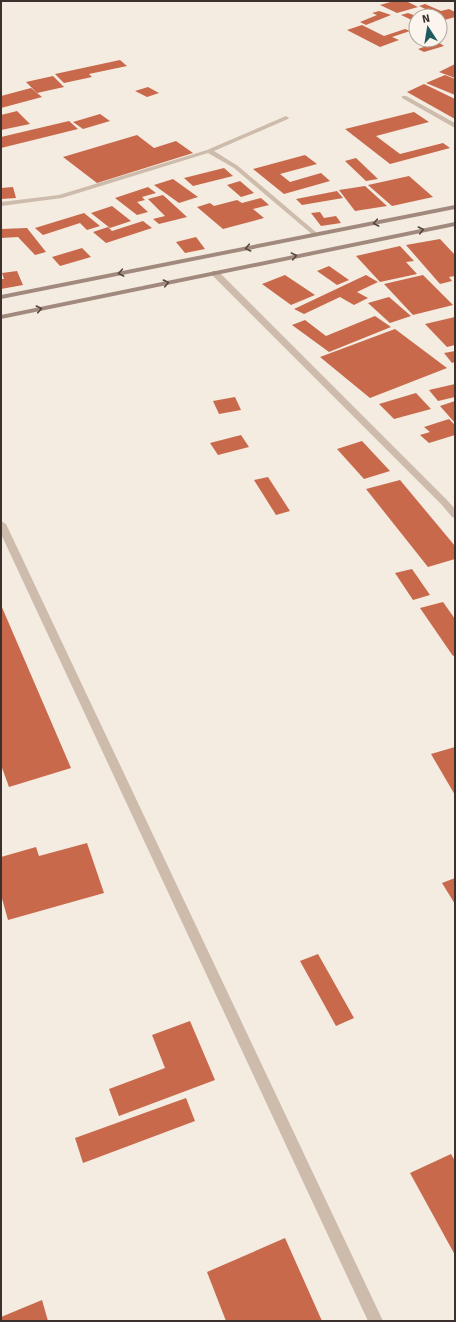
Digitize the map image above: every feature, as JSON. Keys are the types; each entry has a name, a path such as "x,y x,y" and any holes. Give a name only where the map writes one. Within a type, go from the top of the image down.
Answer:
{"street":[{"path":"404,97 455,126"},
{"path":"1,204 60,197 209,151 286,118"},
{"path":"209,151 236,167 315,234"},
{"path":"1,297 455,207"},
{"path":"1,317 455,224"},
{"path":"215,273 444,502 455,515"},
{"path":"1,524 376,1321"}],"building":[{"path":"394,1 406,1 418,7 408,8 408,10 397,13 380,5"},
{"path":"425,4 434,8 423,8 419,6"},
{"path":"448,9 455,12 455,17 448,19"},
{"path":"379,11 391,15 366,25 360,22 377,15 372,13"},
{"path":"408,13 408,18 401,15"},
{"path":"362,25 384,36 405,29 408,32 392,37 399,40 380,47 347,30"},
{"path":"421,48 437,48 424,52 418,49"},
{"path":"120,60 127,66 89,74 92,77 64,83 55,74"},
{"path":"455,64 455,78 439,72"},
{"path":"445,75 455,79 455,95 426,83"},
{"path":"53,76 64,87 37,93 26,82"},
{"path":"424,84 455,99 455,119 407,92"},
{"path":"148,87 159,93 147,97 135,91"},
{"path":"31,88 42,97 1,108 1,96"},
{"path":"17,111 30,124 1,130 1,115"},
{"path":"414,112 429,122 376,136 400,154 443,143 450,148 390,164 345,129"},
{"path":"100,114 110,121 83,129 73,122"},
{"path":"69,121 78,129 1,148 1,137"},
{"path":"137,135 154,148 176,141 193,153 97,183 63,157"},
{"path":"305,155 317,164 280,174 290,182 321,173 330,181 284,194 253,169"},
{"path":"356,158 378,179 366,181 345,161"},
{"path":"224,168 233,176 193,186 184,178"},
{"path":"409,176 433,197 392,206 368,185"},
{"path":"173,179 198,197 179,203 154,185"},
{"path":"240,181 254,193 241,197 227,185"},
{"path":"365,186 387,206 355,211 339,190"},
{"path":"13,187 16,198 1,199 1,188"},
{"path":"148,187 156,193 142,197 145,200 137,202 148,212 137,215 115,198"},
{"path":"337,191 343,198 302,205 296,199"},
{"path":"163,195 187,217 159,224 153,219 165,216 148,199"},
{"path":"261,198 269,205 253,209 264,218 223,229 197,207 210,203 214,206 237,200 242,203"},
{"path":"112,206 131,221 110,228 91,213"},
{"path":"320,212 324,218 336,216 341,223 321,226 311,213"},
{"path":"84,213 100,226 87,230 80,223 43,235 35,228"},
{"path":"143,221 152,228 106,243 93,232 108,227 112,231"},
{"path":"27,228 46,252 35,255 18,237 1,238 1,229"},
{"path":"196,237 205,249 185,253 176,242"},
{"path":"440,239 455,255 455,276 449,277 452,281 440,284 406,245"},
{"path":"400,246 414,261 406,262 417,274 380,282 356,256"},
{"path":"82,248 91,257 60,266 52,257"},
{"path":"329,266 349,280 337,285 317,271"},
{"path":"17,271 23,285 1,289 1,279 4,279 2,273"},
{"path":"285,275 315,295 291,305 262,284"},
{"path":"366,275 378,282 357,292 368,298 354,305 340,297 304,314 294,309"},
{"path":"423,275 453,305 413,315 384,284"},
{"path":"389,297 411,316 390,323 368,303"},
{"path":"375,316 391,327 329,352 292,325 305,320 326,336"},
{"path":"455,317 455,345 447,347 425,324"},
{"path":"395,329 447,368 370,398 320,357"},
{"path":"455,351 455,362 452,363 444,353"},
{"path":"455,384 455,397 438,401 429,390"},
{"path":"416,393 431,409 394,419 379,404"},
{"path":"235,397 241,410 219,414 213,401"},
{"path":"455,401 455,423 440,406"},
{"path":"449,419 455,425 455,435 429,443 420,435 430,432 424,427"},
{"path":"241,435 249,447 218,455 210,443"},
{"path":"362,441 390,471 364,479 337,449"},
{"path":"268,477 290,511 276,515 254,480"},
{"path":"400,480 455,546 455,559 428,567 366,489"},
{"path":"412,569 430,595 413,600 395,573"},
{"path":"443,602 455,619 455,655 453,656 420,608"},
{"path":"1,605 71,768 9,787 1,765"},
{"path":"455,747 455,795 431,754"},
{"path":"87,843 104,893 8,920 1,895 1,857 36,847 39,856"},
{"path":"455,878 455,904 442,883"},
{"path":"318,954 354,1018 336,1026 300,961"},
{"path":"190,1021 215,1080 119,1116 109,1089 165,1068 152,1035"},
{"path":"186,1098 195,1121 83,1163 75,1138"},
{"path":"451,1154 455,1161 455,1255 410,1173"},
{"path":"285,1238 322,1321 226,1321 207,1272"},
{"path":"42,1300 48,1321 1,1321 1,1317"}]}
